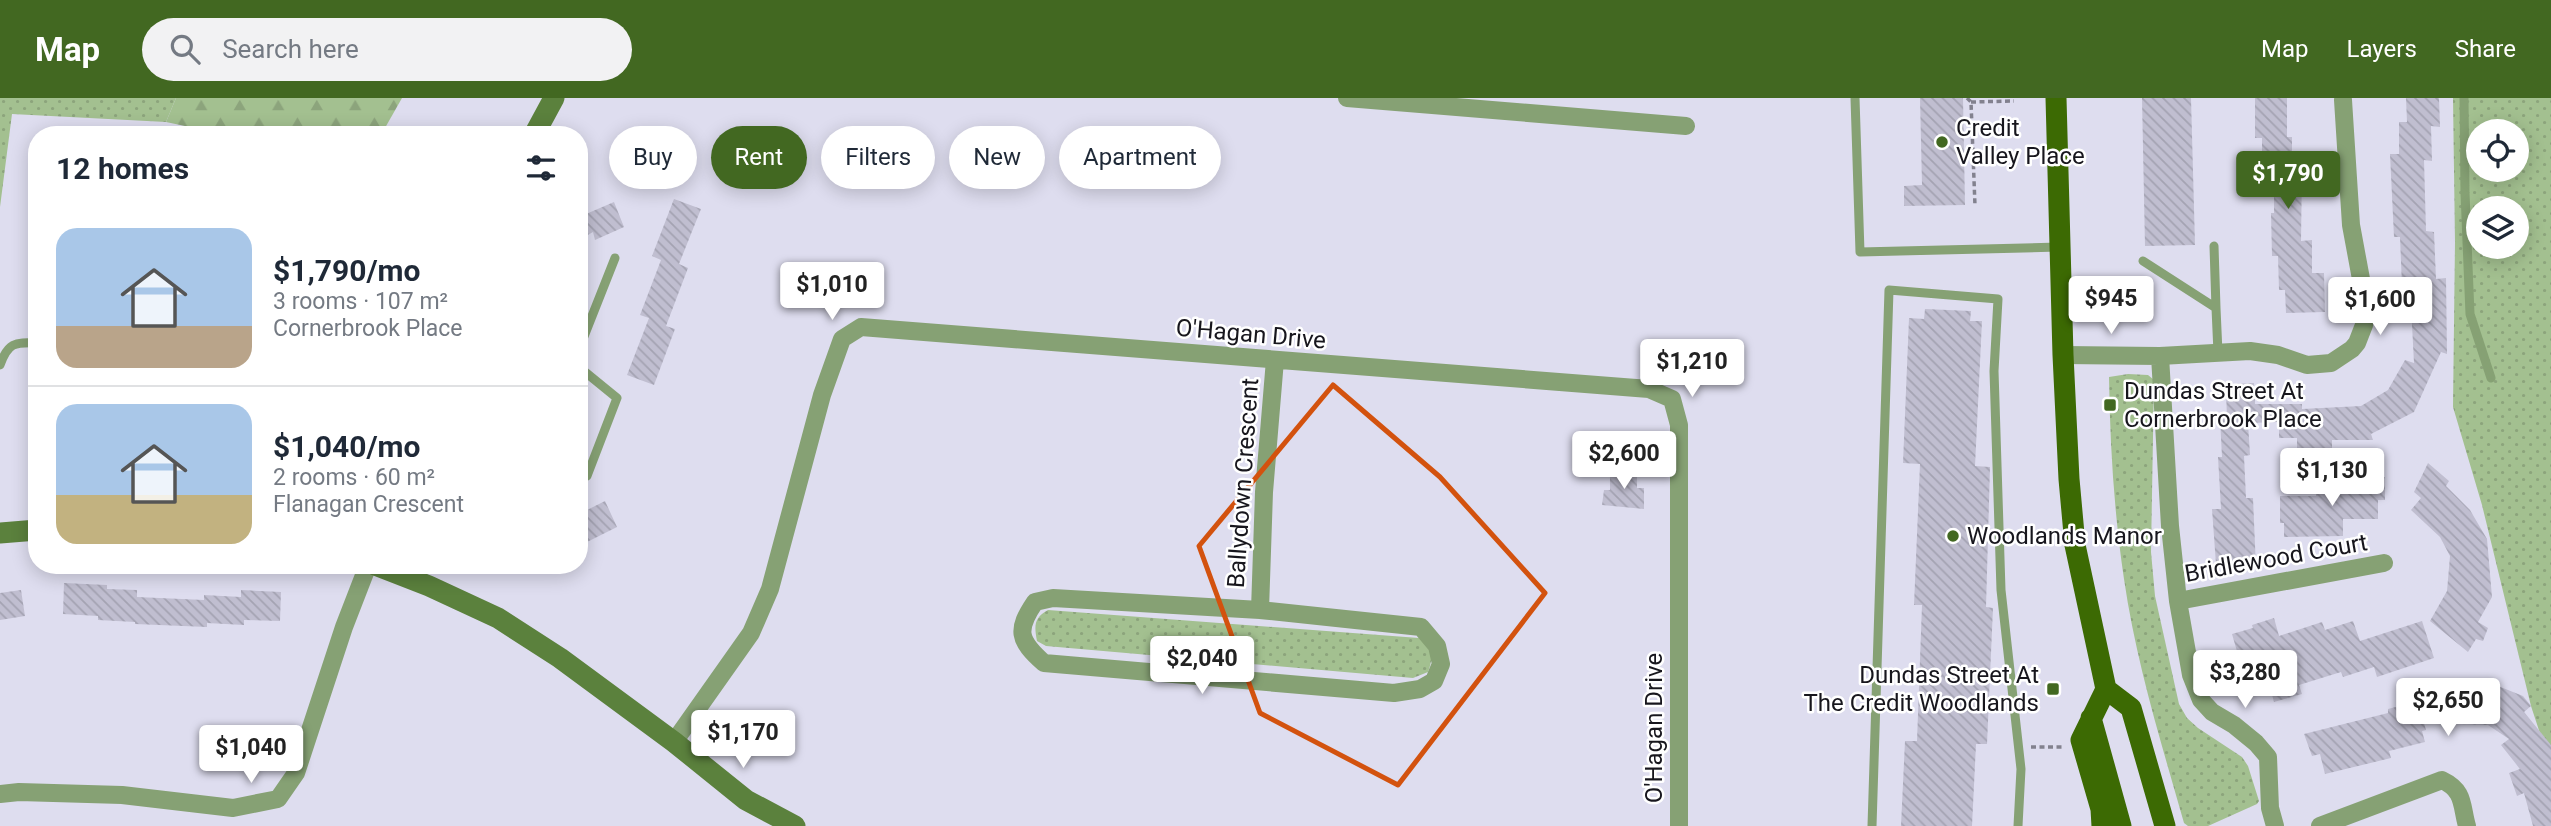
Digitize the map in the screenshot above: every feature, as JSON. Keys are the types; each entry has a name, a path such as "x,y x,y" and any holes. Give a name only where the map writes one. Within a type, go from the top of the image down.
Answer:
{"main road":[{"path":"2056,98 2069,479 2075,545 2106,689 2081,740 2101,809 2102,826"},
{"path":"2106,689 2132,708 2165,826"},
{"path":"2091,718 2121,826"}],"street":[{"path":"539,126 554,98"},
{"path":"1347,98 1547,106 1686,126"},
{"path":"2063,355 2160,356 2250,351 2278,355 2307,365 2331,363 2357,343 2364,325 2366,306 2351,225 2343,100"},
{"name":"O'Hagan Drive","path":"674,742 751,633 770,589 822,396 842,339 861,327 1649,389 1672,399 1679,425 1679,826"},
{"path":"2160,356 2170,526 2178,601 2191,675 2201,700 2212,712 2234,725 2268,757 2270,808 2275,826"},
{"name":"Ballydown Crescent","path":"1259,610 1264,492 1275,360"},
{"path":"0,533 28,531"},
{"name":"Bridlewood Court","path":"2178,601 2384,563"},
{"path":"0,794 19,792 122,795 233,808 278,799 296,773 344,627 365,574"},
{"path":"398,574 498,618 560,658 674,742 746,800 795,826"},
{"name":"Ballydown Crescent","path":"1053,597 1259,610 1421,627 1437,646 1441,664 1434,681 1420,689 1394,693 1044,663 1029,650 1021,632 1024,618 1035,602 1053,597"},
{"path":"2320,826 2442,780 2454,786 2461,795 2467,826"}],"lane":[{"path":"1855,98 1860,252 2060,247"},
{"path":"2465,98 2465,193 2470,314 2491,378"},
{"path":"2214,247 2218,353"},
{"path":"588,326 615,258"},
{"path":"2143,261 2216,307"},
{"path":"1872,826 1889,290 1998,299 1994,371 2001,590 2021,769 2018,826"},
{"path":"0,365 8,349 18,342 28,343"},
{"path":"588,374 617,398 588,473"}],"path":[{"path":"1975,206 1970,100 2014,101"},
{"path":"2018,747 2073,747"}],"highlighted area":[{"path":"1333,385 1440,477 1545,593 1398,785 1260,713 1199,546"}],"green space":[{"path":"0,98 176,98 166,122 12,114 0,207"},
{"path":"176,98 402,98 386,126 185,126 166,122"},
{"path":"2453,98 2551,98 2551,767 2531,706 2482,505 2453,407"},
{"path":"2148,375 2154,380 2151,552 2155,596 2179,704 2187,718 2198,728 2242,757 2248,766 2259,801 2208,826 2188,826 2184,823 2150,702 2129,610 2115,504 2109,377"},
{"path":"1048,610 1419,638 1431,653 1431,662 1428,672 1413,678 1046,646 1037,641 1035,626 1040,616"}],"building":[{"name":"Credit Valley Place","path":"1920,98 1963,98 1965,205 1904,206 1904,186 1922,185"},
{"path":"2142,98 2191,98 2195,245 2145,246"},
{"path":"2255,98 2287,98 2287,137 2292,137 2292,169 2302,169 2301,241 2312,240 2312,273 2324,273 2325,312 2286,313 2285,290 2279,290 2278,256 2272,256 2274,175 2262,175 2262,138 2255,138"},
{"path":"2406,98 2439,98 2440,127 2431,126 2432,161 2424,160 2426,231 2434,232 2436,279 2446,278 2447,354 2441,352 2414,412 2371,434 2373,440 2332,440 2332,448 2297,449 2297,438 2279,438 2279,422 2248,423 2250,455 2244,456 2246,498 2253,498 2256,568 2234,569 2233,563 2216,564 2212,509 2221,509 2218,457 2222,457 2220,418 2227,418 2226,391 2235,391 2234,384 2254,383 2255,404 2302,404 2302,409 2361,406 2388,390 2405,360 2414,363 2410,286 2402,286 2400,237 2394,237 2390,154 2399,154 2399,122 2407,122"},
{"path":"674,199 701,209 679,264 688,268 666,326 675,329 654,385 627,375 649,318 640,315 661,260 652,256"},
{"path":"614,202 624,227 595,240 593,232 588,235 588,213"},
{"name":"Woodlands Manor","path":"1925,309 1971,311 1970,321 1982,321 1975,466 1990,467 1986,607 1993,608 1987,744 1976,744 1972,826 1901,826 1905,741 1917,741 1922,605 1914,605 1920,464 1903,463 1909,318 1924,319"},
{"path":"2428,463 2449,481 2446,486 2470,510 2487,539 2492,597 2478,622 2488,628 2483,641 2476,639 2468,652 2430,621 2447,591 2450,556 2440,537 2411,510 2421,498 2414,492"},
{"path":"1637,470 1637,488 1644,488 1644,509 1602,505 1604,490 1610,490 1610,471"},
{"path":"2347,477 2385,477 2385,500 2378,500 2378,519 2343,519 2343,536 2284,537 2284,523 2280,523 2280,496 2316,496 2316,488 2347,487"},
{"path":"605,501 617,527 588,542 588,510"},
{"path":"64,583 107,585 107,589 137,590 137,597 204,600 204,595 241,597 241,590 281,592 280,621 244,620 244,625 207,623 207,627 135,624 98,620 98,616 63,614"},
{"path":"21,590 25,616 0,620 0,593"},
{"path":"2274,618 2279,636 2322,622 2325,630 2353,621 2360,641 2422,621 2434,658 2377,677 2374,667 2343,677 2341,672 2299,685 2302,694 2274,702 2268,680 2247,686 2232,634"},
{"path":"2472,682 2493,684 2523,696 2531,706 2524,712 2551,745 2551,826 2533,826 2524,793 2517,796 2509,773 2520,769 2501,745 2509,739 2488,725 2424,723 2426,730 2422,731 2425,742 2389,751 2391,758 2325,774 2320,754 2312,756 2304,734 2388,713 2388,709 2438,696 2438,693 2470,696"}],"place":[{"name":"Credit Valley Place","path":"1942,142"},
{"name":"Dundas Street At Cornerbrook Place","path":"2110,405"},
{"name":"Woodlands Manor","path":"1953,536"},
{"name":"Dundas Street At The Credit Woodlands","path":"2053,689"}]}
